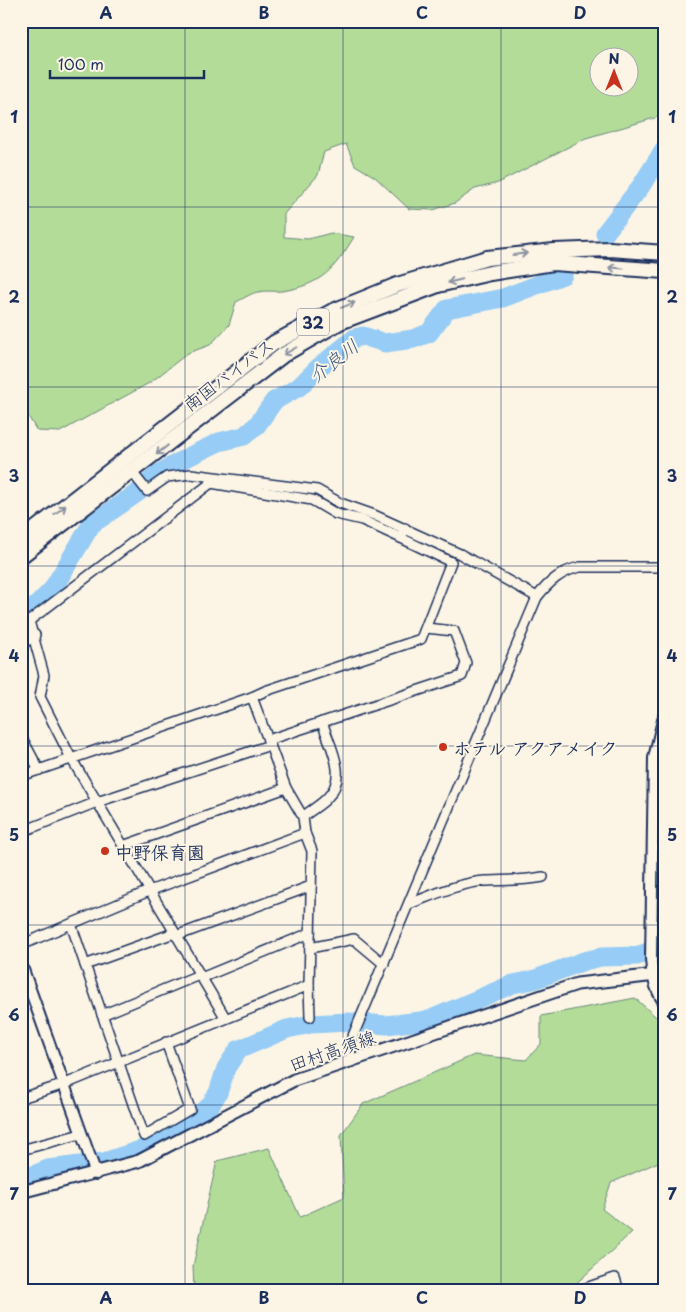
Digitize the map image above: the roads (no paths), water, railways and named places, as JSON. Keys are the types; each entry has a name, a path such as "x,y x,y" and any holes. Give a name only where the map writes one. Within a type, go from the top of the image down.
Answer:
{"highway":[{"name":"南国バイパス","path":"21,540 274,343 333,311 397,285 487,258 554,251 600,249 665,253"},
{"name":"南国バイパス","path":"21,556 283,355 340,322 438,285 490,272 553,263 665,271"}],"main road":[{"name":"田村高須線","path":"21,1192 61,1181 94,1168 139,1161 294,1080 577,984 659,974"}],"street":[{"path":"132,472 147,491 167,477 191,474 317,490 340,503 405,528 478,563 505,581 537,597"},
{"path":"21,776 71,758 252,697 265,691 422,639 451,562 362,520 336,514 312,500 211,483 30,620 44,675 40,697 71,758 224,1017"},
{"path":"401,538 405,528"},
{"path":"351,1062 349,1046 358,1023 537,597 549,584 569,570 580,567 665,567"},
{"path":"21,832 97,802 322,722 462,676 466,663 454,631 426,628"},
{"path":"21,645 35,635"},
{"path":"252,697 286,788 303,817 305,834 312,851 310,1017"},
{"path":"665,712 654,758 651,959 659,974 660,997 665,1003"},
{"path":"303,817 328,798 337,782 339,774 322,722"},
{"path":"21,736 39,770"},
{"path":"123,846 286,788"},
{"path":"21,945 149,891 305,834"},
{"path":"409,904 483,881 525,881 543,877"},
{"path":"85,966 311,886"},
{"path":"71,924 144,1136 190,1109 166,1042"},
{"path":"102,1015 310,933"},
{"path":"310,948 354,940 384,964"},
{"path":"21,964 94,1168"},
{"path":"21,1098 65,1084 224,1017 309,985"},
{"path":"21,1150 81,1134"},
{"path":"577,1291 614,1278 619,1291"}],"waterway":[{"name":"介良川","path":"605,233 641,186 665,148"},
{"name":"介良川","path":"147,484 158,474 188,457 219,442 244,436 257,425 274,401 299,387 318,368 355,338 363,336 385,343 413,339 429,333 447,309 503,298 563,275"},
{"name":"介良川","path":"21,616 29,613 52,590 91,525 140,491"},
{"path":"21,1180 48,1169 104,1162 143,1149 209,1107 218,1093 226,1068 238,1050 287,1029 311,1024 348,1022 386,1025 429,1020 513,984 533,980 584,961 601,957 637,956 665,946"}],"place":[{"name":"ホテル アクアメイク","path":"443,747"},
{"name":"中野保育園","path":"105,851"}]}
